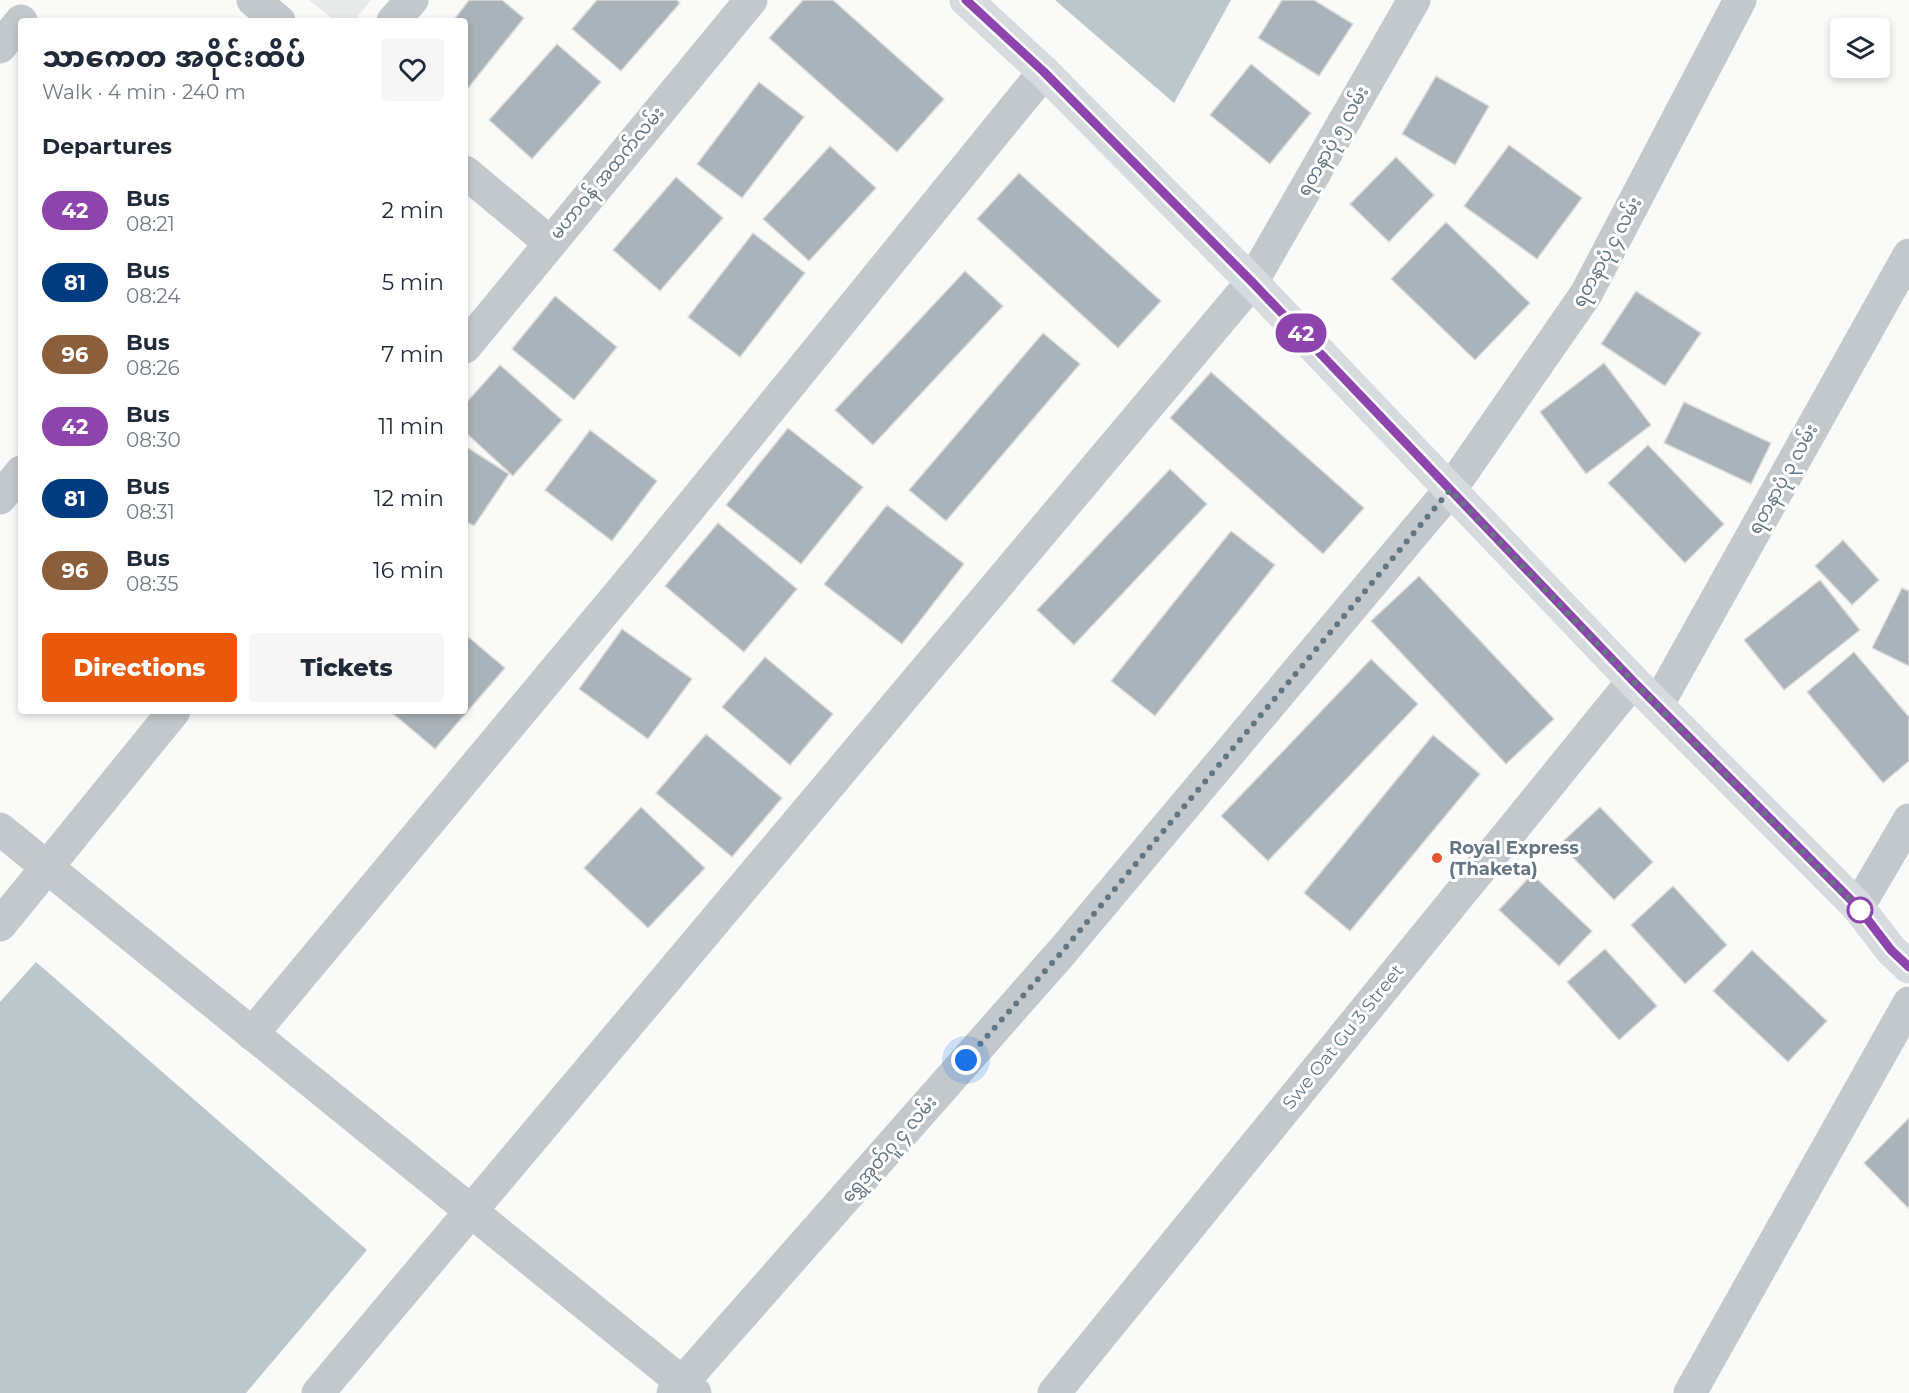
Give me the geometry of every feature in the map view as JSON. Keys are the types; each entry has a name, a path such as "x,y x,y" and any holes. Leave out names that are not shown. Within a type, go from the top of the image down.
{"main road":[{"path":"966,0 1044,72 1252,282 1633,681 1858,907 1891,950 1909,967"}],"street":[{"path":"24,18 39,0"},
{"path":"253,0 275,18"},
{"path":"396,18 412,0"},
{"name":"မဟာဝန် အထက်လမ်း","path":"468,343 549,242 751,0"},
{"name":"ရတနာပုံ ၅ လမ်း","path":"318,1393 1252,282 1414,0"},
{"name":"ရတနာပုံ ၄ လမ်း","path":"1450,490 1586,294 1740,0"},
{"path":"0,47 18,25"},
{"path":"252,1034 636,574 1044,72"},
{"path":"468,174 549,242"},
{"name":"ရတနာပုံ ၃ လမ်း","path":"1658,704 1909,255"},
{"path":"0,498 18,476"},
{"name":"ရွှေအုတ်ဂူ ၄ လမ်း","path":"684,1390 1061,953 1450,490"},
{"name":"Swe Oat Gu 3 Street","path":"1054,1393 1633,681"},
{"path":"0,925 172,714"},
{"path":"1858,907 1909,820"},
{"path":"0,828 473,1211 684,1390"},
{"path":"1690,1393 1909,1003"}],"shaded area":[{"path":"309,0 371,0 356,18 331,18"},
{"path":"1055,0 1231,0 1174,103"},
{"path":"36,962 367,1250 246,1393 0,1393 0,1002"}],"building":[{"path":"469,0 502,0 524,18 468,88 468,18 455,18"},
{"path":"597,0 677,0 680,3 621,71 572,29"},
{"path":"803,0 833,0 944,99 897,152 769,38"},
{"path":"1282,0 1314,0 1353,24 1319,76 1258,38"},
{"path":"557,44 601,82 532,159 489,120"},
{"path":"1251,64 1311,113 1270,164 1210,115"},
{"path":"1436,76 1489,106 1455,165 1402,134"},
{"path":"759,82 804,117 742,198 697,164"},
{"path":"1509,145 1582,198 1537,259 1464,206"},
{"path":"830,146 876,188 809,261 763,219"},
{"path":"1396,157 1434,195 1389,242 1350,204"},
{"path":"1019,173 1161,301 1118,348 977,219"},
{"path":"676,177 723,218 660,291 613,250"},
{"path":"1446,222 1530,303 1475,360 1391,279"},
{"path":"753,233 805,273 740,357 688,317"},
{"path":"965,271 1003,306 873,445 835,410"},
{"path":"1636,291 1701,333 1665,386 1601,344"},
{"path":"555,296 617,347 574,400 512,349"},
{"path":"1043,333 1080,364 946,521 909,490"},
{"path":"1604,363 1651,425 1586,474 1540,412"},
{"path":"500,365 562,420 513,476 468,435 468,401"},
{"path":"1211,372 1364,508 1323,554 1170,418"},
{"path":"1684,402 1771,443 1751,484 1664,443"},
{"path":"788,428 863,487 801,564 726,505"},
{"path":"590,430 657,481 612,541 545,490"},
{"path":"1648,445 1724,524 1685,563 1608,483"},
{"path":"468,448 509,474 474,526 468,523"},
{"path":"1170,469 1207,504 1074,645 1037,610"},
{"path":"887,505 964,564 902,644 824,584"},
{"path":"718,523 797,589 744,652 665,586"},
{"path":"1231,531 1275,565 1155,716 1111,681"},
{"path":"1843,540 1879,580 1852,605 1815,566"},
{"path":"1419,576 1554,719 1506,764 1371,621"},
{"path":"1820,580 1860,630 1784,690 1744,640"},
{"path":"1902,588 1909,591 1909,666 1872,648"},
{"path":"622,629 692,679 648,739 579,689"},
{"path":"468,637 505,668 468,711"},
{"path":"1854,652 1909,717 1909,761 1883,783 1807,692"},
{"path":"765,657 833,714 790,765 722,707"},
{"path":"1371,659 1418,704 1268,861 1221,816"},
{"path":"394,714 465,714 435,749"},
{"path":"706,734 782,798 732,857 656,793"},
{"path":"1433,735 1480,774 1350,931 1304,893"},
{"path":"641,807 705,868 648,928 584,868"},
{"path":"1600,807 1653,862 1614,900 1560,844"},
{"path":"1532,874 1592,931 1559,966 1499,910"},
{"path":"1673,886 1727,945 1685,984 1631,925"},
{"path":"1605,949 1657,1006 1619,1040 1567,982"},
{"path":"1752,950 1827,1021 1788,1062 1713,991"},
{"path":"1909,1118 1909,1209 1864,1163"}],"bus line":[{"name":"42","path":"966,0 1044,72 1252,282 1633,681 1858,907 1891,950 1909,967"}],"place":[{"name":"Royal Express (Thaketa)","path":"1437,858"}],"route":[{"path":"966,1060 1061,953 1450,490 1633,681 1860,910"}]}
